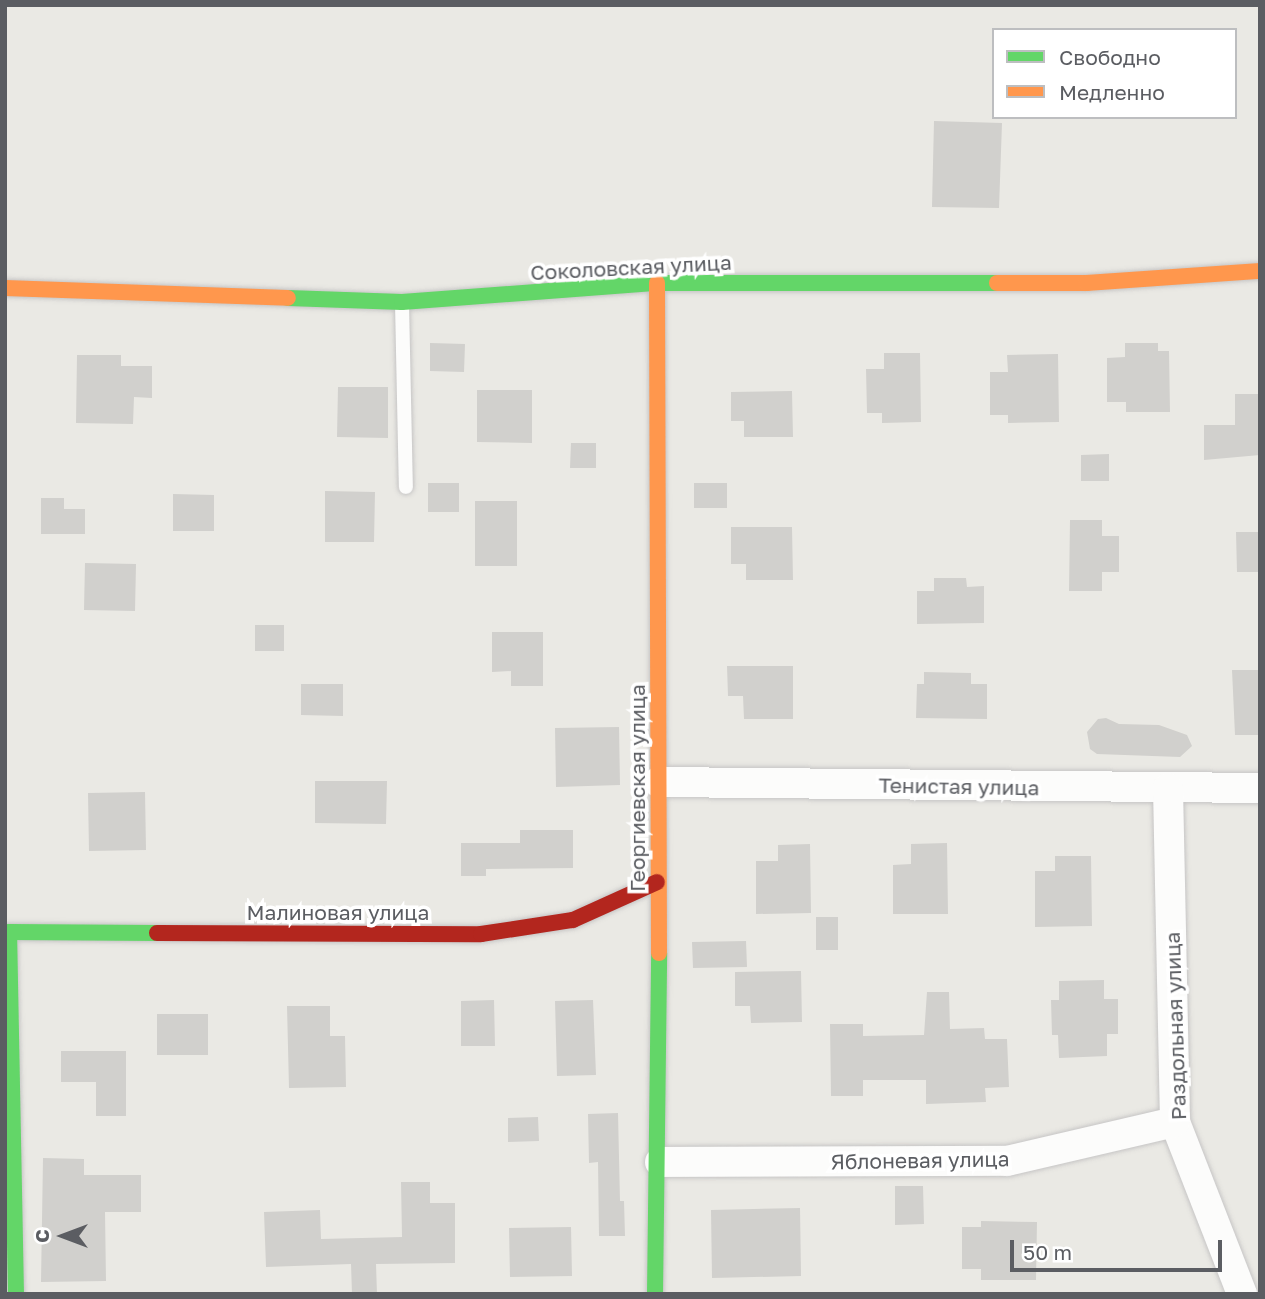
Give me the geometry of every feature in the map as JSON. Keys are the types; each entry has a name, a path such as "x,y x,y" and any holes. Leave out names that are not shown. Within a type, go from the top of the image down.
{"street":[{"name":"Соколовская улица","path":"5,288 402,302 657,283 1087,283 1260,271"},
{"name":"Георгиевская улица","path":"655,1294 660,1162 657,283"},
{"name":"Тенистая улица","path":"658,782 1260,788"},
{"name":"Раздольная улица","path":"1168,788 1175,1122 1242,1294"},
{"name":"Малиновая улица","path":"16,1294 9,932 481,934 573,920 657,882"},
{"name":"Яблоневая улица","path":"660,1162 1007,1161 1175,1122"}],"lane":[{"path":"402,302 406,487"}],"building":[{"path":"934,121 1002,123 999,208 932,207"},
{"path":"430,343 465,344 464,372 430,371"},
{"path":"1125,343 1158,343 1158,351 1169,351 1170,412 1126,412 1126,402 1107,402 1107,358 1125,357"},
{"path":"884,353 920,353 921,422 882,423 882,413 867,413 866,369 884,369"},
{"path":"1058,354 1059,422 1008,423 1008,415 990,415 990,372 1008,372 1007,355"},
{"path":"77,355 121,355 121,366 152,366 152,398 134,397 133,424 76,423"},
{"path":"338,387 388,387 388,438 337,437"},
{"path":"477,390 532,390 532,443 477,442"},
{"path":"792,391 793,437 744,437 744,421 731,421 731,392"},
{"path":"1235,394 1260,394 1260,455 1204,460 1204,425 1235,425"},
{"path":"571,443 596,443 596,468 570,468"},
{"path":"1109,454 1109,481 1081,481 1081,455"},
{"path":"428,483 459,483 459,512 428,512"},
{"path":"694,483 727,483 727,508 694,508"},
{"path":"325,491 375,492 374,542 325,542"},
{"path":"173,494 214,495 214,531 173,531"},
{"path":"41,498 64,498 64,509 85,509 85,534 41,534"},
{"path":"475,501 517,501 517,566 475,566"},
{"path":"1070,520 1102,520 1102,536 1119,536 1119,572 1102,572 1102,591 1069,591"},
{"path":"731,527 792,527 793,580 746,580 746,564 731,564"},
{"path":"1236,532 1260,532 1260,572 1237,572"},
{"path":"85,563 136,564 135,611 84,610"},
{"path":"934,578 966,578 967,587 984,586 984,623 917,624 917,591 934,591"},
{"path":"255,625 284,625 284,651 255,651"},
{"path":"492,632 543,632 543,686 511,686 511,671 492,672"},
{"path":"727,666 793,666 793,719 744,719 743,696 728,696"},
{"path":"1232,670 1260,670 1260,735 1235,735"},
{"path":"924,672 971,673 971,684 987,684 987,719 916,718 917,684 924,684"},
{"path":"301,684 343,684 343,716 301,715"},
{"path":"1106,718 1119,724 1159,725 1187,735 1192,746 1180,757 1097,754 1090,749 1087,732 1098,719"},
{"path":"619,727 620,785 556,787 555,728"},
{"path":"315,781 387,781 386,824 315,823"},
{"path":"145,792 146,850 89,851 88,793"},
{"path":"520,830 573,830 573,868 486,869 486,876 461,876 461,843 520,843"},
{"path":"947,843 948,914 893,914 893,865 911,864 911,844"},
{"path":"810,844 811,913 756,914 756,861 778,861 778,845"},
{"path":"1055,856 1091,856 1092,926 1035,927 1035,871 1055,871"},
{"path":"816,917 838,917 838,950 816,950"},
{"path":"746,941 747,967 693,968 692,942"},
{"path":"801,971 802,1022 751,1023 750,1006 735,1006 735,972"},
{"path":"1104,980 1104,999 1118,999 1118,1034 1107,1034 1107,1056 1059,1058 1058,1035 1052,1035 1051,1000 1059,1000 1059,981"},
{"path":"927,992 949,992 950,1029 984,1028 985,1039 1007,1039 1009,1087 985,1088 986,1102 926,1104 926,1080 863,1080 863,1096 831,1096 830,1024 863,1024 863,1036 924,1035"},
{"path":"494,1000 495,1046 461,1046 461,1001"},
{"path":"593,1000 596,1075 557,1076 555,1001"},
{"path":"287,1006 330,1006 330,1036 345,1036 346,1087 289,1088"},
{"path":"157,1014 208,1014 208,1055 157,1055"},
{"path":"61,1051 126,1051 126,1116 96,1116 96,1082 61,1082"},
{"path":"618,1113 620,1201 624,1201 625,1236 599,1236 598,1162 589,1163 588,1114"},
{"path":"538,1117 539,1141 508,1142 508,1118"},
{"path":"43,1158 84,1159 84,1175 141,1175 141,1212 105,1212 106,1281 41,1282"},
{"path":"401,1182 430,1182 430,1203 455,1203 455,1263 376,1264 377,1294 352,1294 351,1264 266,1267 264,1212 320,1210 321,1239 402,1237"},
{"path":"895,1186 923,1186 924,1224 895,1225"},
{"path":"800,1208 801,1276 712,1278 711,1210"},
{"path":"981,1221 1037,1222 1036,1280 981,1280 981,1269 962,1269 962,1227 981,1227"},
{"path":"571,1227 572,1276 510,1277 509,1228"}],"traffic: fast":[{"path":"288,298 402,302 657,283 997,283"},
{"path":"16,1294 9,932 157,933"},
{"path":"655,1294 659,953"}],"traffic: slow":[{"path":"997,283 1087,283 1260,271"},
{"path":"657,283 659,953"},
{"path":"5,288 288,298"}],"traffic: jam":[{"path":"157,933 481,934 573,920 657,882"}]}
